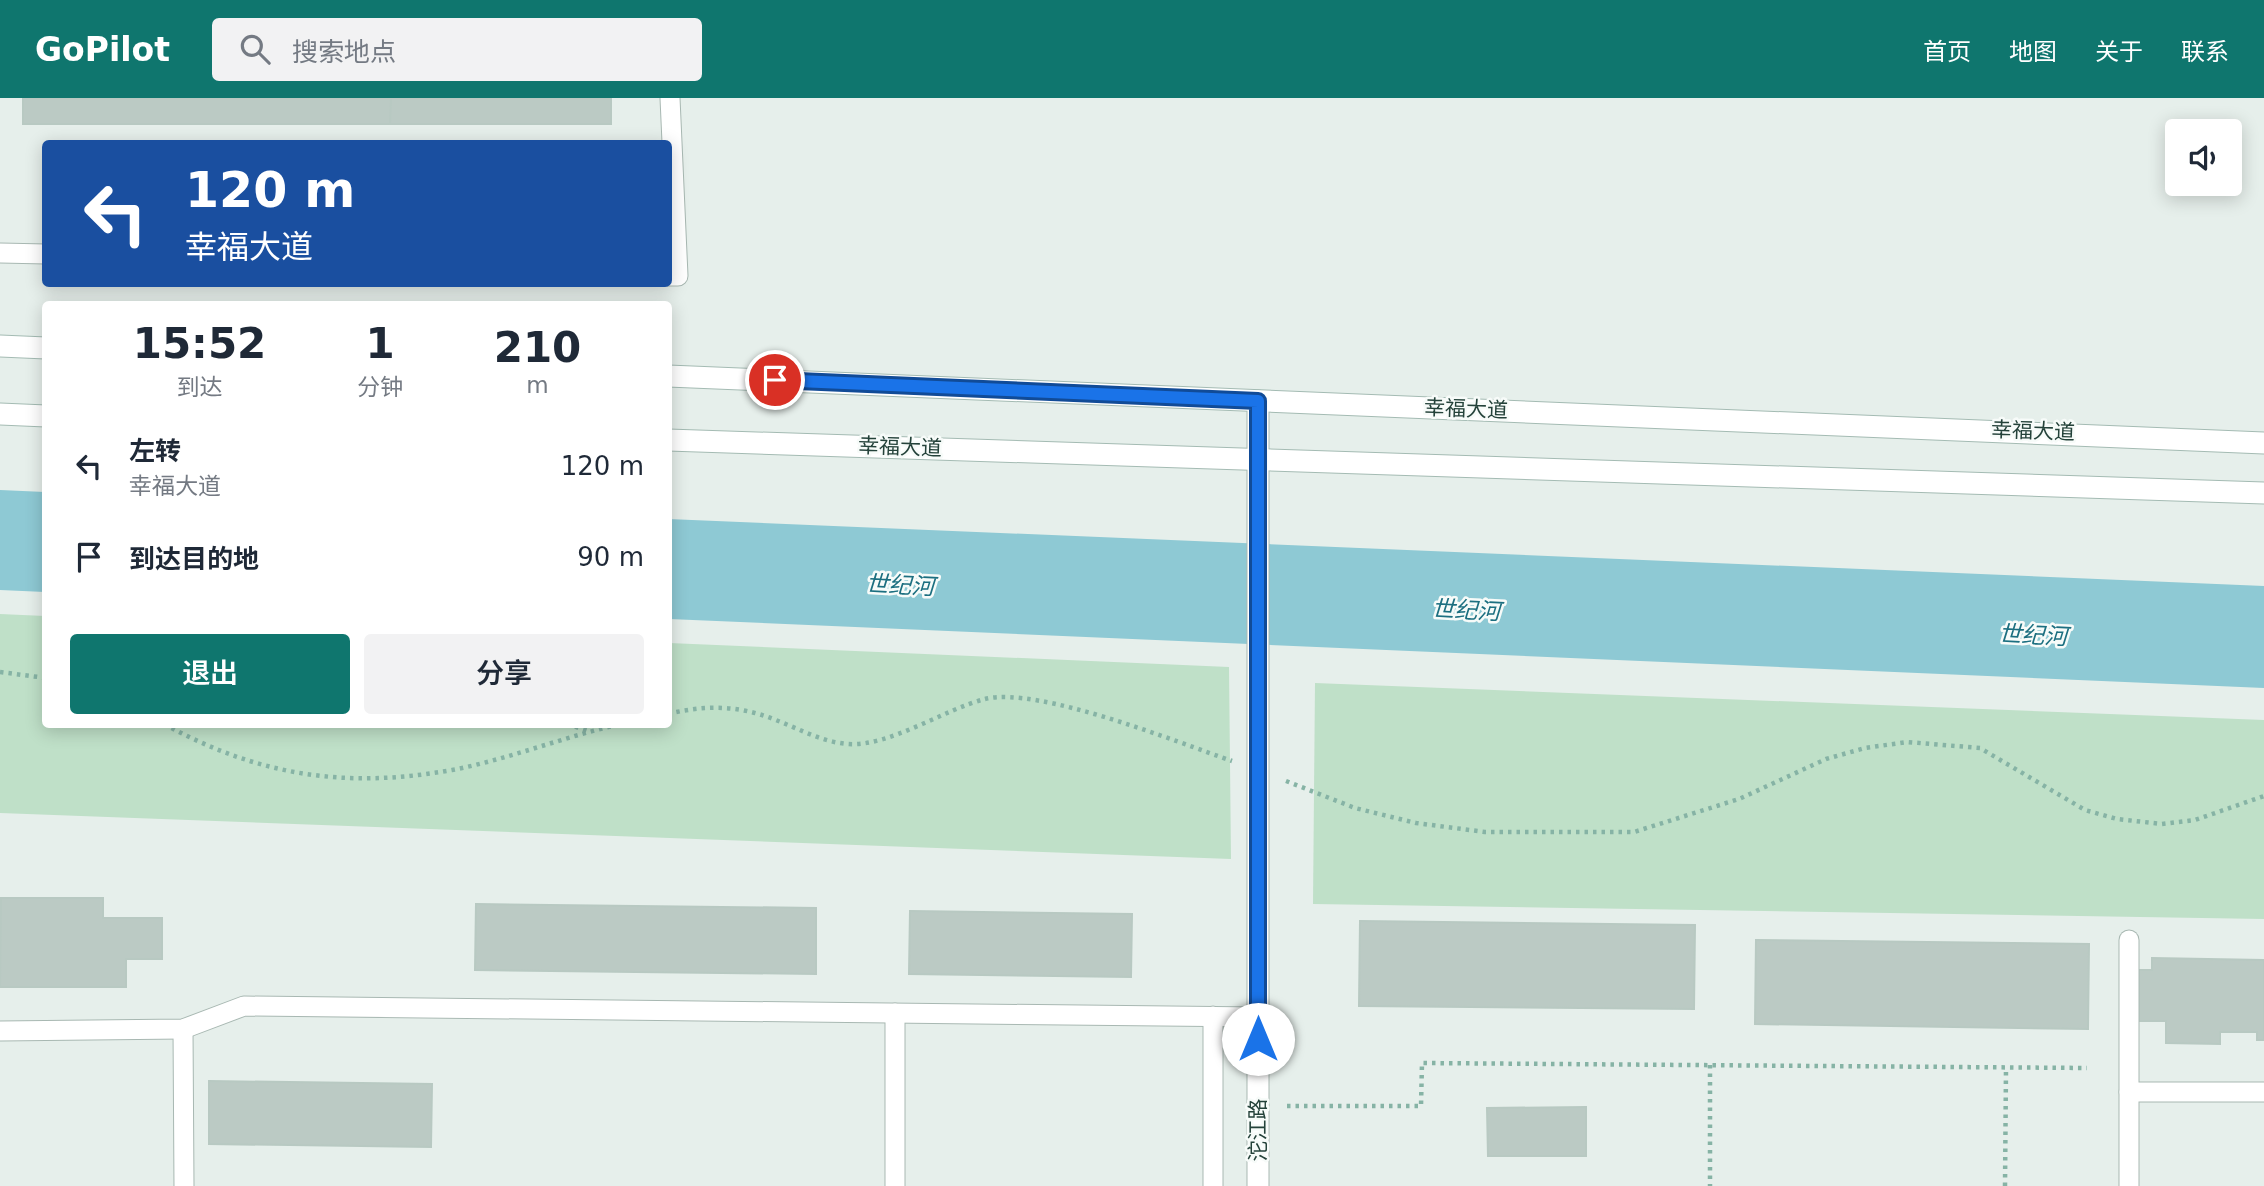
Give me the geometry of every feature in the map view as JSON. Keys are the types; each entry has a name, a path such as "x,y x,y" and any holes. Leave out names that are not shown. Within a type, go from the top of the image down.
{"main road":[{"path":"0,346 42,348"},
{"name":"幸福大道","path":"672,376 2264,443"},
{"name":"沱江路","path":"1258,401 1258,1186"},
{"path":"0,414 42,416"},
{"name":"幸福大道","path":"672,440 1258,462 2264,493"}],"lane":[{"path":"670,98 672,140"},
{"path":"672,142 678,276 672,276"},
{"path":"0,253 42,254"},
{"path":"2129,940 2129,1186"},
{"path":"0,1031 183,1028 244,1006 1258,1017"},
{"path":"895,1013 895,1186"},
{"path":"1213,1016 1213,1186"},
{"path":"183,1028 184,1186"},
{"path":"2129,1092 2264,1092"}],"path":[{"path":"0,672 42,677"},
{"path":"672,713 696,707 734,708 771,718 819,738 851,745 917,728 953,710 988,698 1029,700 1075,709 1258,770 1355,808 1416,823 1485,832 1634,832 1739,799 1826,759 1865,748 1907,742 1980,748 2085,810 2117,819 2162,824 2195,820 2264,796"},
{"path":"173,728 256,764 324,779 387,778 453,770 603,728"},
{"path":"580,728 589,731"},
{"path":"1258,1106 1421,1106 1422,1063 2087,1068"},
{"path":"1710,1065 1710,1186"},
{"path":"2005,1186 2006,1068"}],"green space":[{"path":"0,614 42,616 42,728 672,728 672,643 1229,667 1231,859 0,813"},
{"path":"1315,683 2264,720 2264,919 1313,904"}],"water":[{"path":"0,490 42,492 42,592 0,590"},
{"name":"世纪河","path":"672,519 2264,586 2264,688 672,619"}],"building":[{"path":"23,98 243,98 243,124 23,124"},
{"path":"23,98 611,98 611,124 23,124"},
{"path":"391,98 611,98 611,124 390,124"},
{"path":"1,898 103,898 103,918 162,918 162,959 126,959 126,987 0,987"},
{"path":"476,904 816,908 816,974 475,970"},
{"path":"910,911 1132,914 1131,977 909,974"},
{"path":"1360,921 1695,925 1694,1009 1359,1006"},
{"path":"1756,940 2089,944 2088,1029 1755,1024"},
{"path":"2152,958 2264,960 2264,1040 2257,1040 2257,1032 2220,1032 2220,1044 2166,1043 2166,1021 2133,1021 2134,970 2152,970"},
{"path":"209,1081 432,1084 431,1147 209,1144"},
{"path":"1586,1107 1586,1156 1488,1156 1487,1108"}],"route":[{"path":"775,380 1258,401 1258,1039"}]}
